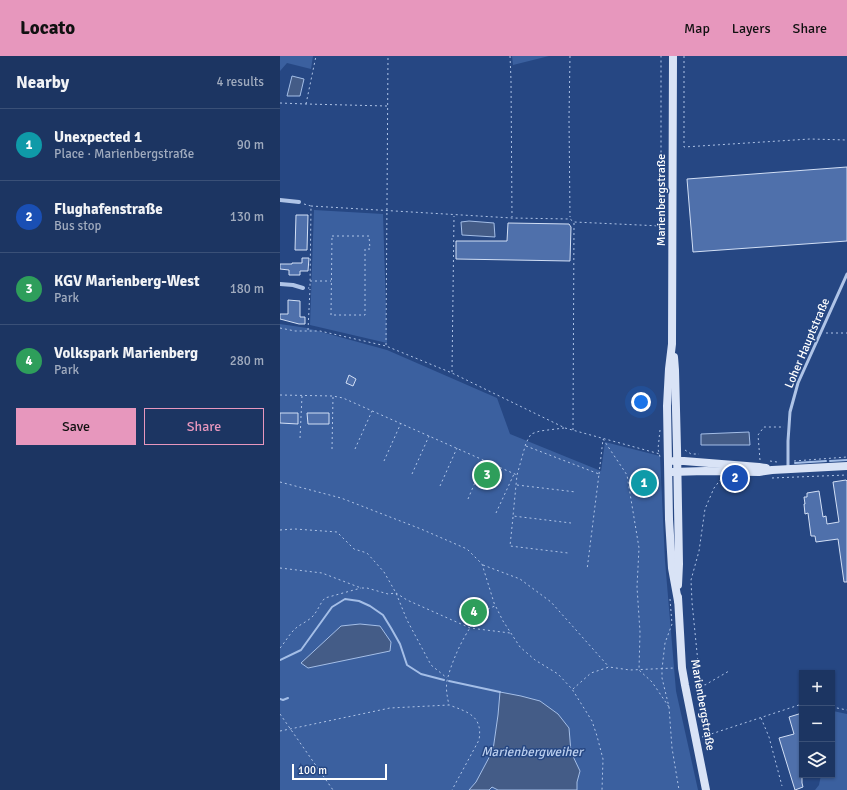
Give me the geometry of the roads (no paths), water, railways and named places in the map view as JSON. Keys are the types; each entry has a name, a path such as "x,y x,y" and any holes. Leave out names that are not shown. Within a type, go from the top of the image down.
{"main road":[{"name":"Marienbergstraße","path":"673,56 672,344 664,458 668,472 670,553 682,668 706,790"},
{"name":"Marienbergstraße","path":"672,344 675,370 678,460 679,564 674,600"},
{"path":"664,458 759,467 772,470"},
{"path":"668,472 759,472 788,465 847,466"}],"street":[{"path":"280,200 299,202"},
{"path":"280,284 303,288"}],"lane":[{"name":"Loher Hauptstraße","path":"788,465 790,412 798,383 847,274"}],"water":[{"path":"292,76 304,79 300,96 287,96"},
{"path":"469,221 494,223 495,237 462,235 461,222"},
{"path":"749,432 750,445 701,445 701,434"},
{"path":"360,624 380,626 391,642 390,651 308,668 301,663 341,626"},
{"name":"Marienbergweiher","path":"500,692 540,701 558,714 569,728 571,752 580,771 577,782 577,790 498,790 492,787 489,790 469,790 476,782 493,750"}],"waterway":[{"path":"830,461 847,460"},
{"path":"795,463 826,461"},
{"path":"280,660 301,650 332,607 345,599 359,601 370,606 383,615 400,644 407,665 421,674 444,680"},
{"path":"449,681 500,692"},
{"path":"280,699 283,700 288,698"}],"place":[{"name":"KGV Marienberg-West","path":"487,475"},
{"name":"Flughafenstraße","path":"735,478"},
{"name":"Unexpected 1","path":"644,483"},
{"name":"Volkspark Marienberg","path":"474,612"}]}
